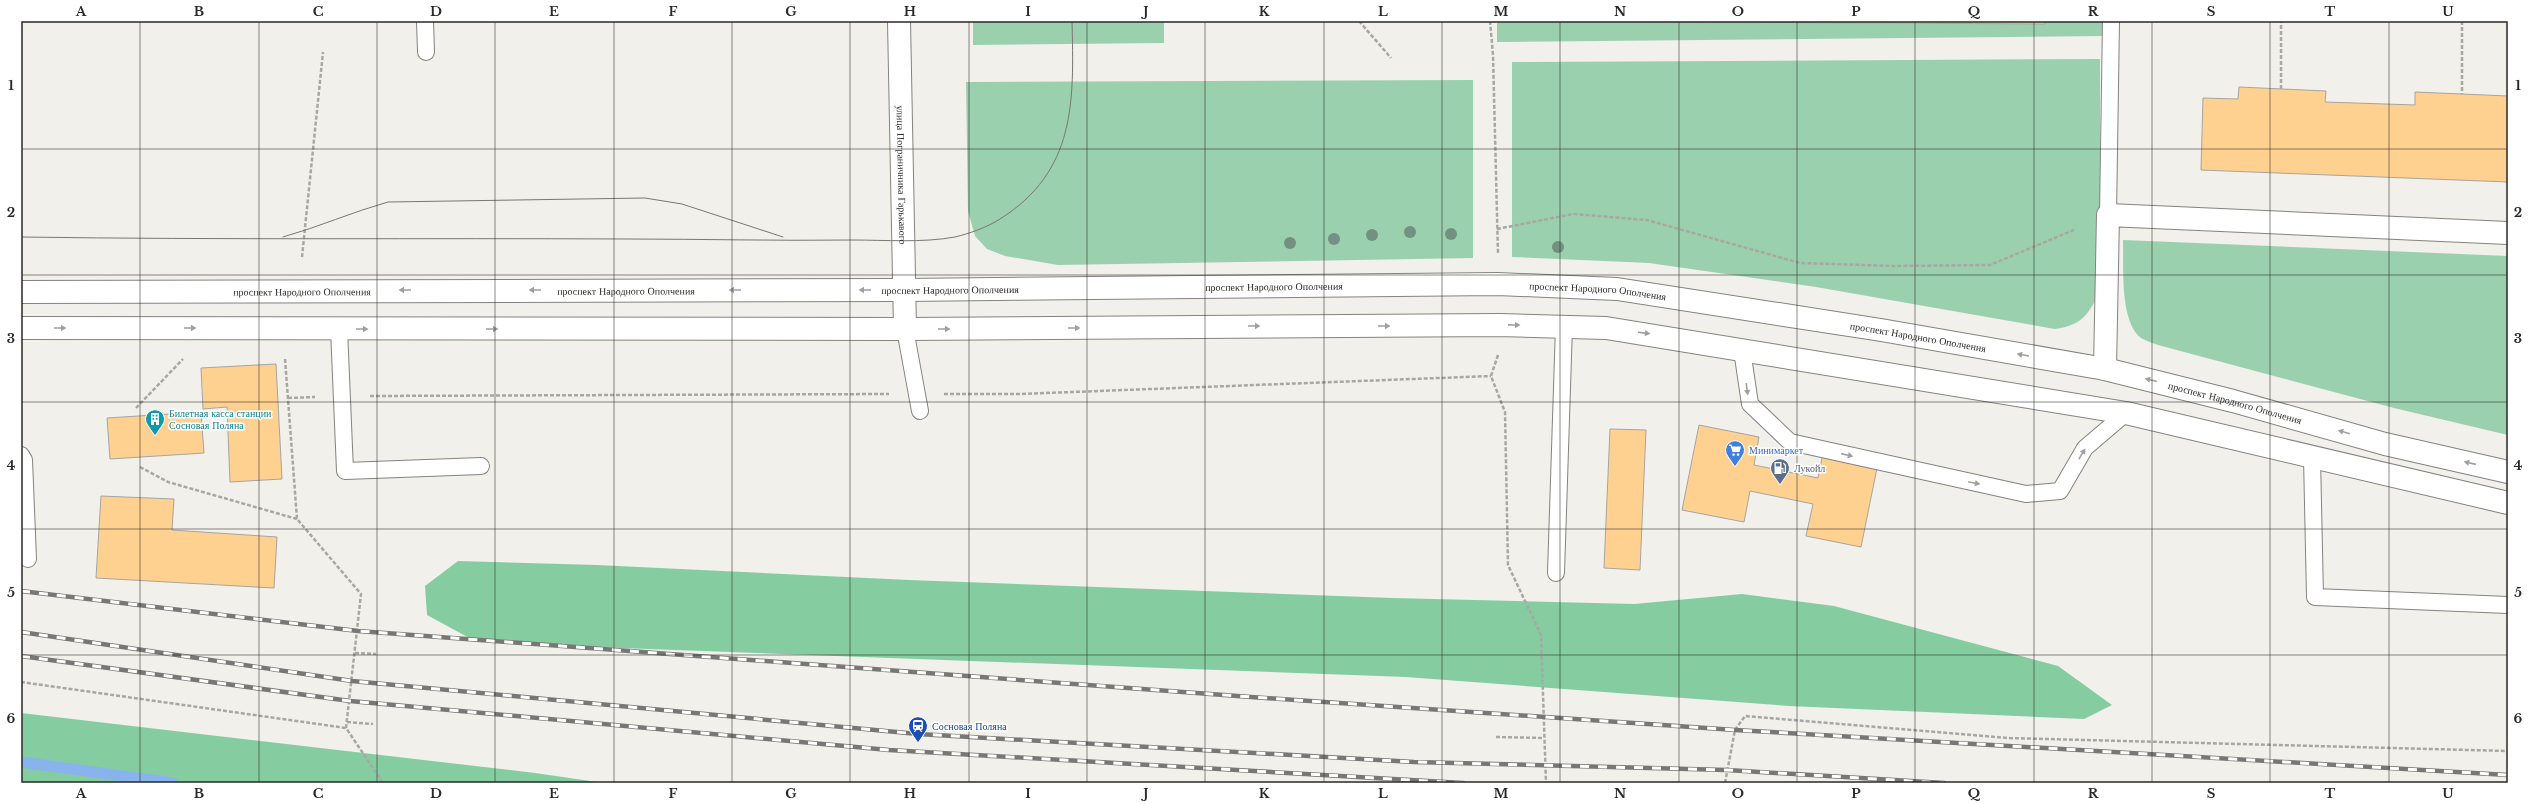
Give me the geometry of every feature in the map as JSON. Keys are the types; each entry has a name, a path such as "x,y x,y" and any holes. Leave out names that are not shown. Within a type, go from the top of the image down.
{"street":[{"name":"улица Пограничника Гарькавого","path":"900,21 905,329"},
{"path":"2105,369 2108,215 2508,233"},
{"name":"проспект Народного Ополчения","path":"21,292 904,290 1552,285 1617,289 1881,330 2105,369 2233,401 2385,444 2508,472"},
{"path":"21,328 905,329 1564,326 1654,335 2126,412 2508,503"}],"lane":[{"path":"425,21 426,52"},
{"path":"2108,215 2111,21"},
{"path":"1556,573 1564,326"},
{"path":"339,329 345,471 481,466"},
{"path":"905,329 920,410"},
{"path":"1742,350 1750,404 1790,442 2026,494 2060,491 2085,448 2126,412"},
{"path":"21,455 24,460 28,559"},
{"path":"2312,457 2315,597 2508,605"}],"path":[{"path":"1359,21 1391,58"},
{"path":"1490,21 1493,55 1498,260"},
{"path":"2281,21 2281,89"},
{"path":"2462,21 2462,94"},
{"path":"302,257 322,52"},
{"path":"1497,229 1573,214 1588,215 1647,220 1800,263 1895,266 1990,265 2108,215"},
{"path":"269,328 269,349 286,360 297,519"},
{"path":"1500,349 1491,376 1505,412 1508,565 1541,635 1546,783"},
{"path":"136,408 186,356"},
{"path":"140,467 168,482 297,519 361,594 346,728 383,783"},
{"path":"355,653 376,654"},
{"path":"21,682 346,728"},
{"path":"1725,783 1734,730 1745,716 2008,738 2508,751"},
{"path":"347,722 373,724"},
{"path":"1496,737 1544,738"}],"green space":[{"path":"973,21 1164,21 1164,43 973,45"},
{"path":"1497,21 2045,24 2045,21 2104,21 2103,36 1497,42"},
{"path":"2100,59 2100,290 2092,306 2084,317 2072,325 2055,329 1816,287 1649,263 1512,257 1512,62"},
{"path":"1473,80 1473,258 1058,265 1005,256 987,249 975,236 968,211 966,82"},
{"path":"2123,240 2508,256 2508,435 2394,408 2158,345 2141,338 2134,330 2129,319 2126,306 2123,278"},
{"path":"458,561 597,565 909,580 1393,598 1634,604 1742,594 1834,606 2058,666 2112,705 2084,719 1789,706 1406,677 511,644 473,640 427,615 425,586"},
{"path":"21,713 535,773 604,783 21,783"}],"building":[{"path":"1521,21 2045,21 2045,24"},
{"path":"2239,87 2326,91 2325,102 2415,105 2415,92 2508,96 2508,182 2201,170 2203,98 2238,99"},
{"path":"276,364 282,479 230,482 227,407 203,409 201,368"},
{"name":"Билетная касса станции Сосновая Поляна","path":"201,412 204,453 110,459 107,418"},
{"name":"Лукойл","path":"1699,425 1759,437 1754,465 1818,478 1823,453 1878,463 1861,547 1806,536 1813,504 1750,491 1744,522 1682,510"},
{"path":"1610,429 1646,430 1640,570 1604,568"},
{"path":"101,496 174,499 172,530 277,537 274,588 96,578"}],"waterway":[{"path":"21,762 173,783"}],"tram line":[{"path":"21,237 904,241 955,237 990,225 1025,200 1044,179 1057,157 1065,132 1070,107 1073,51 1072,21"},
{"path":"283,237 388,202 645,198 682,204 783,237"}],"railway":[{"path":"21,591 358,631 1251,697 1735,730 2508,775"},
{"path":"21,632 352,681 918,734 1414,762 1727,770 1944,783"},
{"path":"21,656 350,701 889,750 1463,783"}],"place":[{"name":"Билетная касса станции Сосновая Поляна","path":"155,436"},
{"name":"Минимаркет","path":"1735,467"},
{"name":"Лукойл","path":"1780,485"},
{"name":"Сосновая Поляна","path":"918,743"}]}
